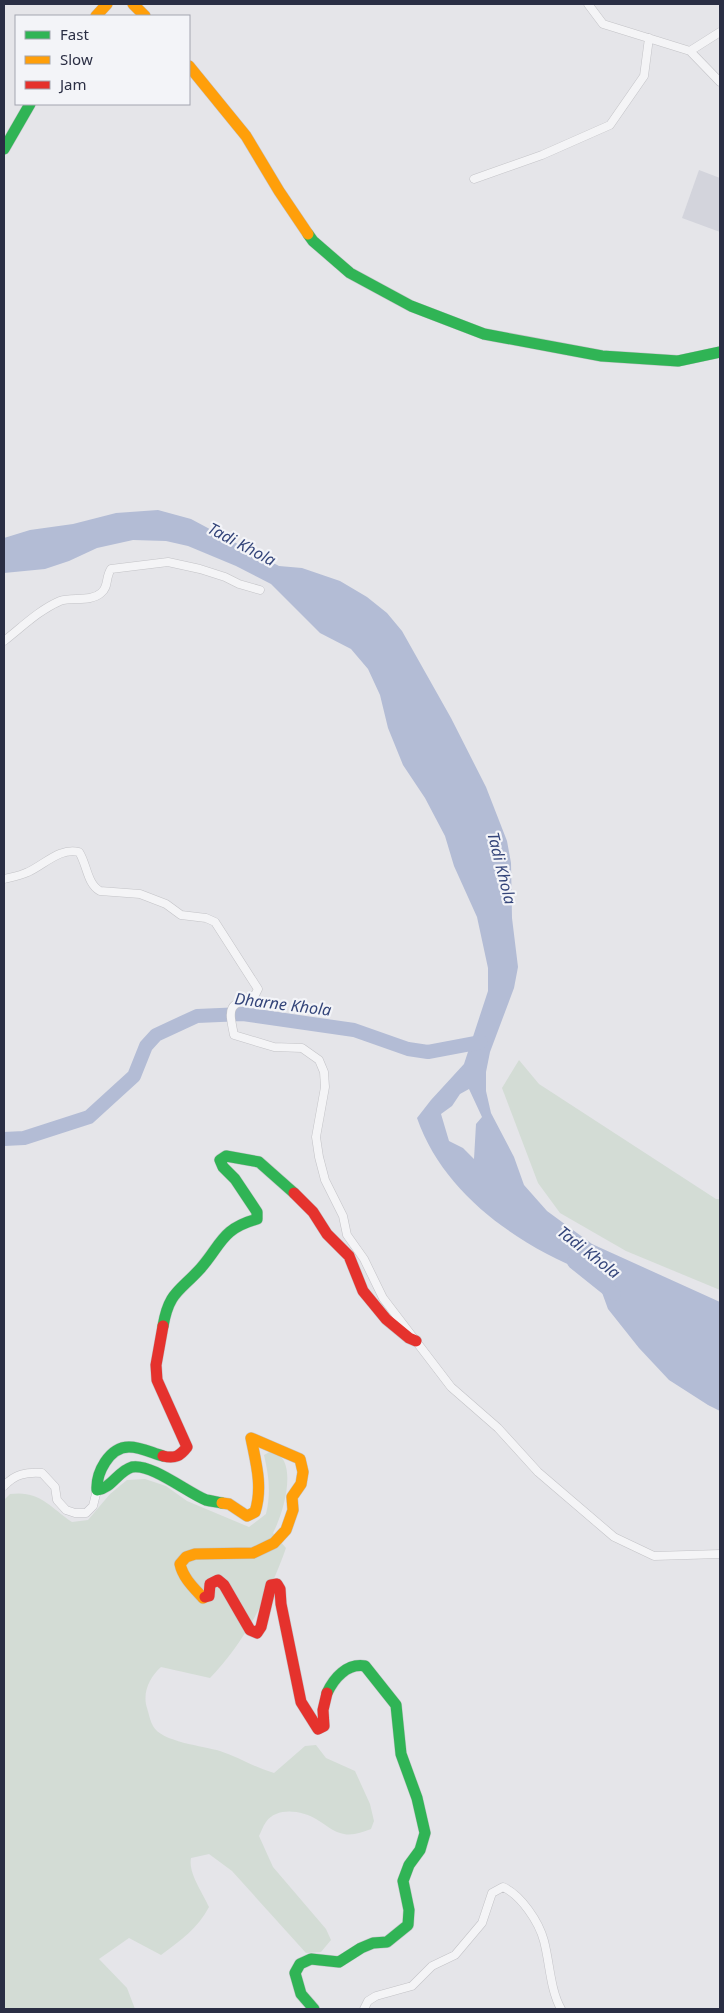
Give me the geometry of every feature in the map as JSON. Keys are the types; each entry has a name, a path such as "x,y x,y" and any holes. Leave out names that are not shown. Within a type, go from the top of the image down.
{"street":[{"path":"97,15 107,4"},
{"path":"133,4 144,15"},
{"path":"588,4 603,24 690,50 720,82"},
{"path":"690,50 720,32"},
{"path":"474,179 542,155 610,125 644,76 649,38"},
{"path":"190,67 246,136 279,192 313,241 350,272 411,306 484,334 602,356 678,361 720,352"},
{"path":"4,149 29,105"},
{"path":"4,641 47,607 63,600 100,595 106,588 107,575 111,569 168,562 200,569 260,590"},
{"path":"4,879 28,872 51,857 73,850 79,852 85,860 92,884 100,891 140,894 166,904 181,914 206,918 216,922 258,989 255,995 236,1003 231,1011 234,1035 274,1047 302,1048 319,1060 324,1072 325,1087 316,1137 319,1158 325,1180 342,1216 347,1235 364,1259 383,1298 451,1387 498,1428 538,1472 614,1537 654,1556 720,1554"},
{"path":"4,1486 16,1476 30,1472 42,1473 55,1487 57,1500 66,1510 75,1513 86,1512 93,1506 99,1472 109,1456 118,1448 127,1446 145,1449 165,1458 174,1459 183,1455 187,1447 157,1380 156,1365 166,1311 174,1294 201,1268 224,1236 240,1224 257,1219 256,1212 250,1206 233,1177 220,1166 220,1160 226,1156 259,1162 279,1178 313,1212 327,1234 349,1256 363,1291 386,1319 409,1338 416,1341"},
{"path":"97,1490 104,1489 133,1467 148,1469 207,1500 229,1504 247,1516 255,1512 261,1499 259,1474 251,1438 300,1459 303,1472 300,1484 292,1497 293,1510 286,1530 274,1543 253,1553 194,1554 186,1557 180,1564 181,1569 195,1590 204,1598 209,1596 210,1584 218,1580 224,1585 250,1630 257,1633 261,1628 271,1585 277,1584 280,1589 281,1604 302,1702 318,1729 324,1726 322,1715 327,1693 344,1670 353,1664 365,1666 396,1705 402,1754 417,1798 425,1833 420,1850 409,1865 404,1880 409,1910 408,1924 387,1942 373,1943 339,1962 311,1959 300,1964 295,1974 301,1994 314,2009"},
{"path":"364,2009 368,2001 376,1996 412,1986 432,1966 455,1955 482,1922 492,1893 503,1887 512,1891 528,1910 544,1939 556,1999 561,2009"}],"shaded area":[{"path":"699,170 720,178 720,232 682,218"},
{"path":"519,1060 539,1084 716,1199 720,1199 720,1290 626,1251 560,1213 538,1183 502,1088"},
{"path":"273,1450 284,1461 287,1488 283,1508 273,1533 286,1548 264,1600 234,1650 210,1678 161,1667 153,1675 148,1685 146,1702 153,1726 173,1740 220,1751 274,1773 305,1746 316,1745 326,1758 355,1771 370,1804 374,1821 371,1829 354,1834 344,1834 333,1830 311,1816 297,1812 283,1812 271,1817 259,1836 273,1867 326,1929 331,1940 321,1952 306,1953 232,1871 209,1854 191,1858 194,1876 209,1907 205,1915 188,1934 161,1955 129,1938 99,1959 127,1988 135,2009 4,2009 4,1500 10,1494 29,1494 43,1500 72,1522 88,1520 110,1494 127,1480 145,1479 166,1486 187,1501 249,1527 266,1514 269,1484 264,1455"}],"water":[{"path":"158,510 191,519 279,566 302,568 340,581 367,597 387,613 402,631 451,718 486,787 507,841 511,863 512,918 518,967 514,988 490,1052 486,1072 486,1091 491,1113 514,1157 524,1185 547,1211 592,1244 720,1302 720,1411 669,1380 639,1348 608,1309 596,1276 541,1250 489,1216 466,1195 446,1172 429,1146 417,1118 464,1064 488,991 488,968 477,917 454,866 445,836 425,798 403,765 388,728 380,695 368,669 351,649 320,633 271,584 236,566 188,546 166,541 133,540 97,548 69,561 45,569 4,573 4,538 30,530 73,524 116,513","holes":["469,1089 482,1117 476,1124 474,1159 463,1148 449,1141 441,1114 452,1106 460,1094"]}],"waterway":[{"name":"Dharne Khola","path":"4,1139 24,1138 89,1117 134,1076 146,1046 156,1035 197,1016 243,1014 354,1030 408,1049 428,1052 481,1042"},
{"name":"Tadi Khola","path":"574,1262 614,1294"}],"traffic: fast":[{"path":"4,149 29,105"},
{"path":"308,234 313,241 350,273 411,306 484,334 602,356 678,361 720,352"},
{"path":"163,1326 168,1306 176,1293 200,1269 223,1238 236,1228 257,1219 257,1212 235,1179 223,1167 220,1160 226,1156 259,1162 294,1193"},
{"path":"163,1456 133,1447 115,1451 101,1469 97,1490 107,1486 127,1469 140,1467 149,1469 206,1500 222,1503"},
{"path":"314,2009 301,1994 295,1973 300,1964 311,1959 339,1962 361,1948 373,1943 387,1942 408,1925 409,1910 403,1881 409,1865 420,1850 425,1833 417,1798 401,1754 396,1705 365,1666 347,1669 337,1677 327,1693"}],"traffic: slow":[{"path":"97,15 107,4"},
{"path":"133,4 144,15"},
{"path":"190,67 246,136 279,191 308,234"},
{"path":"205,1597 203,1598 189,1583 180,1564 186,1557 195,1554 253,1553 274,1543 286,1530 293,1510 292,1497 301,1484 303,1472 300,1459 251,1438 259,1484 255,1512 247,1516 229,1504 222,1503"}],"traffic: jam":[{"path":"294,1193 313,1212 327,1234 349,1256 363,1291 386,1319 409,1338 416,1341"},
{"path":"163,1326 156,1365 157,1380 187,1447 177,1456 163,1456"},
{"path":"205,1597 209,1596 210,1584 218,1580 224,1585 250,1630 257,1633 261,1627 271,1585 277,1584 280,1589 281,1604 301,1702 318,1729 324,1726 323,1710 327,1693"}]}
